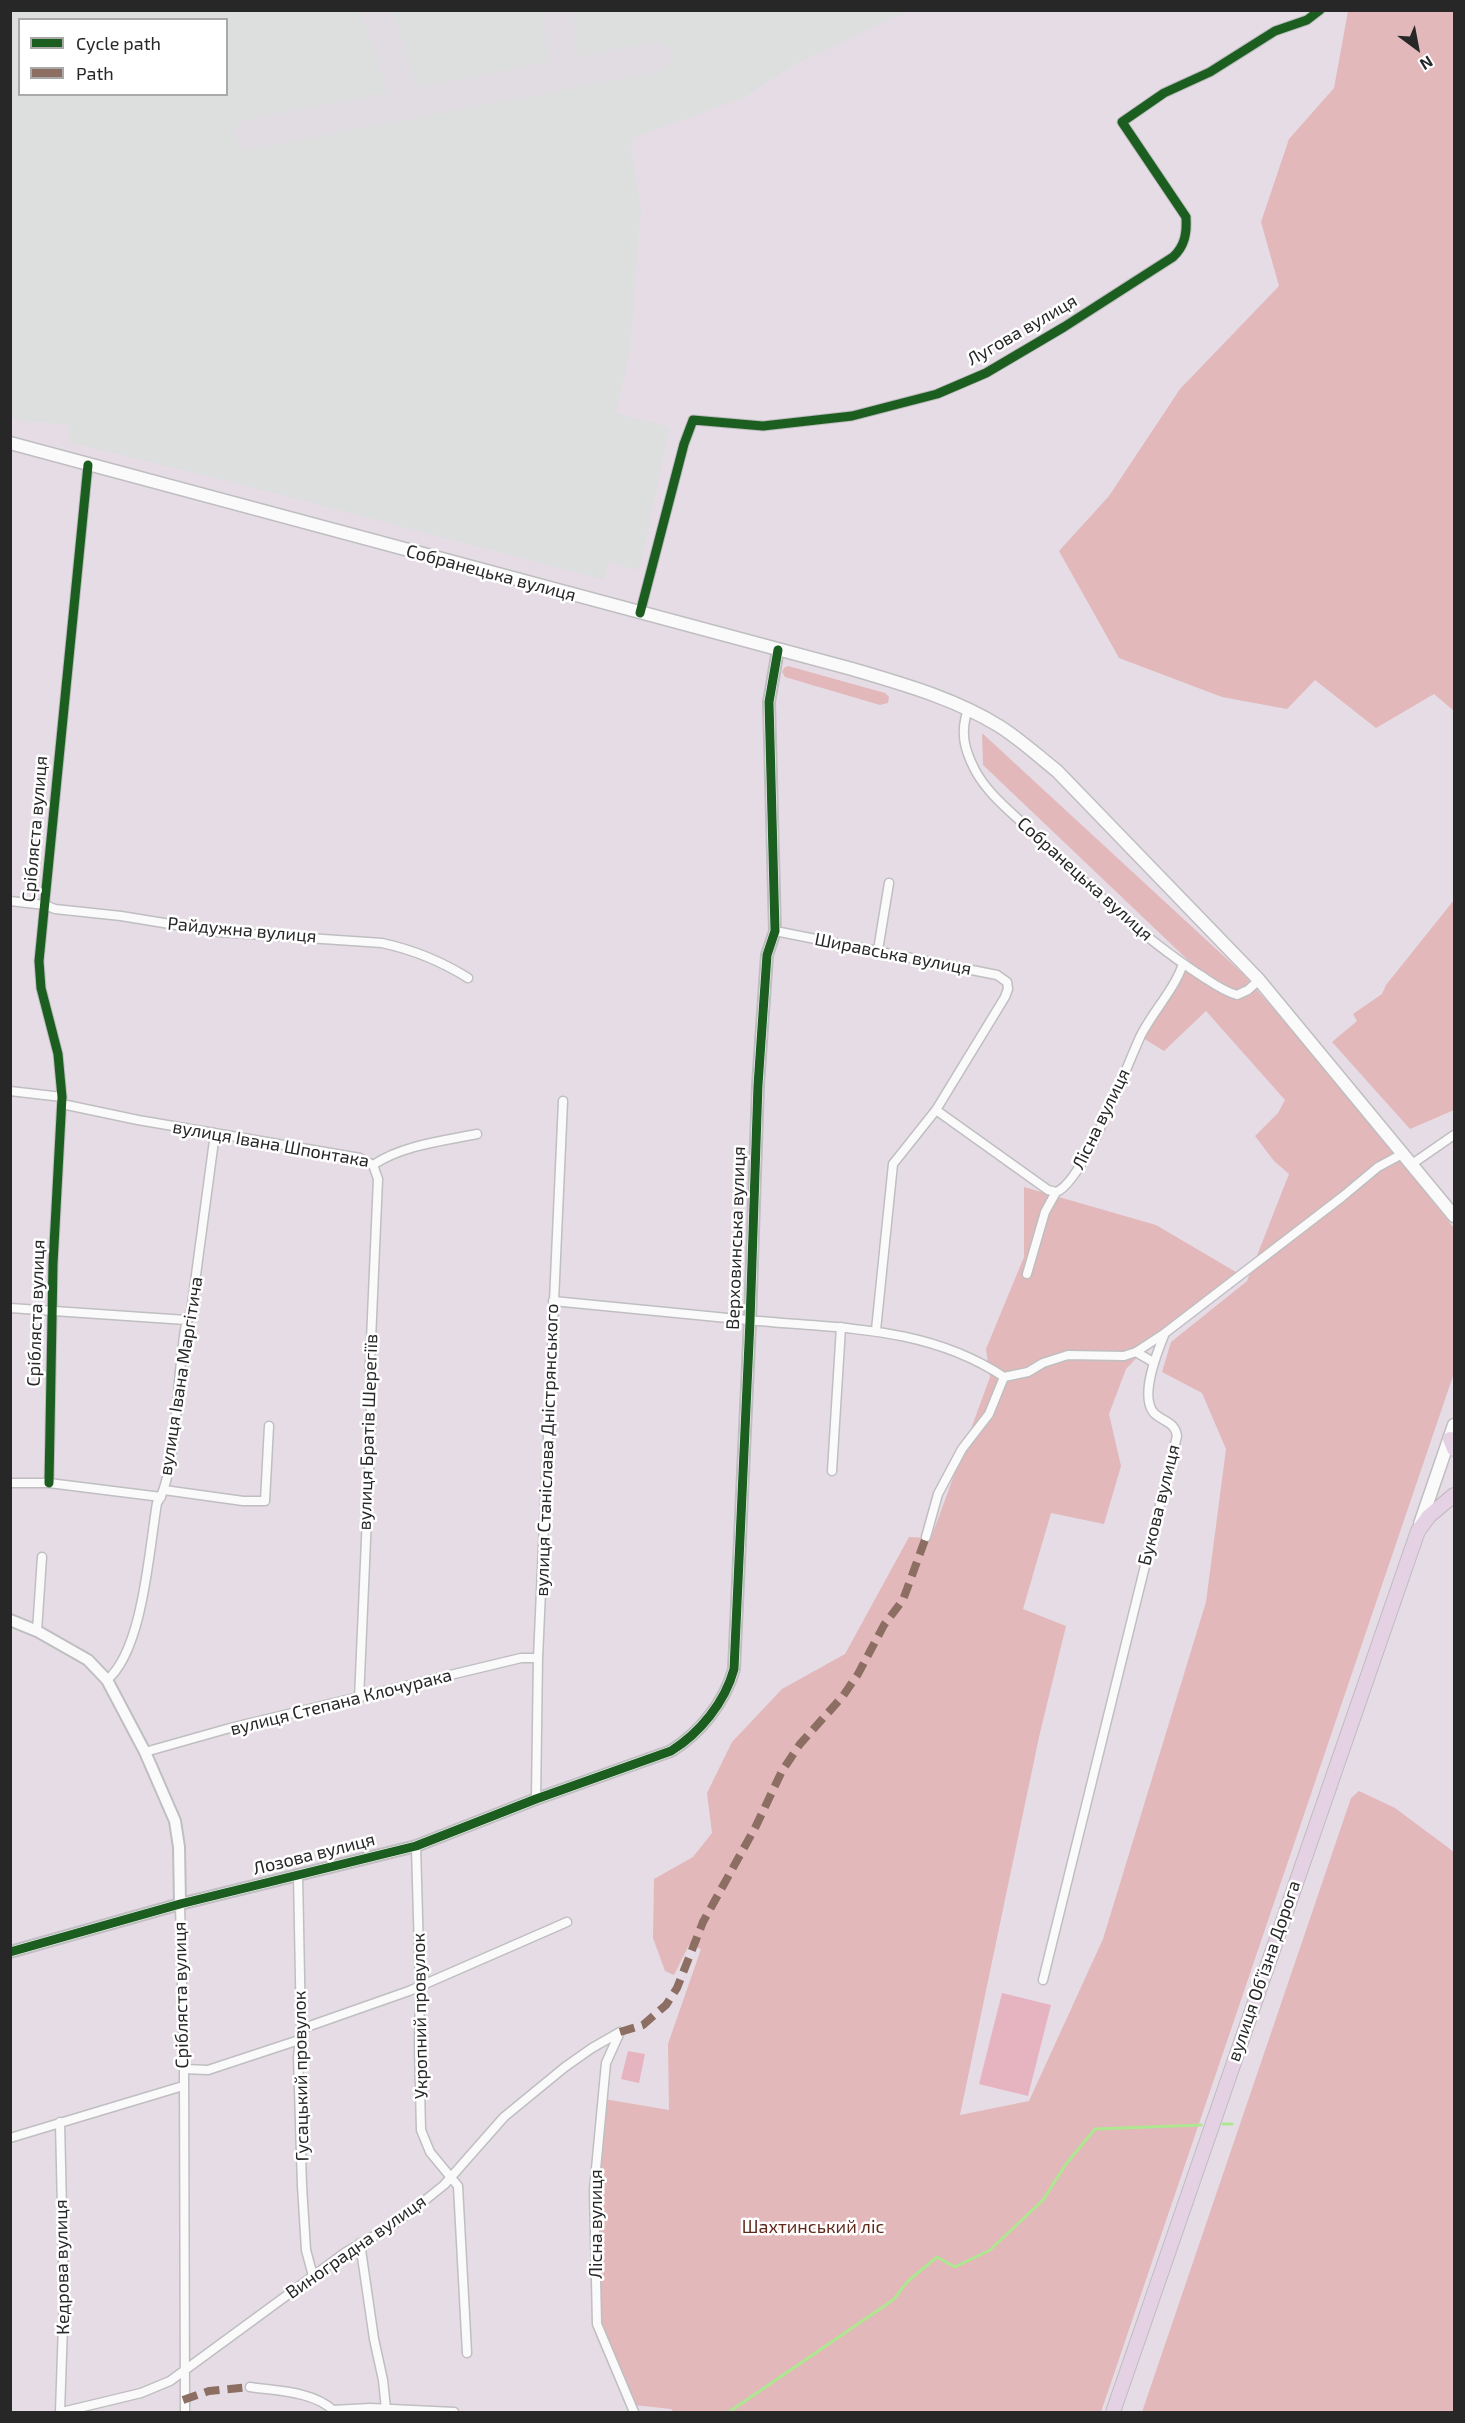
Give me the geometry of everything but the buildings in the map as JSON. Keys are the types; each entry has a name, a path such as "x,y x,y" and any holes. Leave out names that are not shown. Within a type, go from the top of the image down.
{"highway":[{"name":"вулиця Обʼїзна Дорога","path":"1113,2412 1418,1531 1429,1516 1455,1496"}],"main road":[{"name":"Собранецька вулиця","path":"10,443 878,677 968,709 1020,741 1057,771 1259,980 1455,1216"},
{"name":"вулиця Обʼїзна Дорога","path":"1418,1531 1453,1438"}],"street":[{"name":"Лугова вулиця","path":"640,613 684,444 693,420 763,426 852,416 937,394 986,373 1064,327 1173,257 1183,248 1187,226 1186,217 1122,122 1164,93 1210,72 1275,31 1307,20 1320,10"},
{"name":"Срібляста вулиця","path":"49,1483 52,1312 62,1100 58,1054 40,978 39,961 88,465"},
{"name":"Верховинська вулиця","path":"620,1769 671,1751 686,1742 714,1709 732,1676 750,1321 758,1085 767,955 775,931 769,702 778,650"},
{"name":"Собранецька вулиця","path":"968,709 962,732 964,742 984,784 1099,895 1183,964 1227,992 1237,995 1248,990 1259,980"},
{"path":"878,950 889,883"},
{"name":"Райдужна вулиця","path":"10,900 45,905 55,909 121,916 219,932 382,942 408,948 444,963 468,978"},
{"name":"Ширавська вулиця","path":"775,931 997,975 1007,982 1008,989 1005,997 936,1110"},
{"name":"Лісна вулиця","path":"1027,1274 1045,1212 1056,1192 1063,1190 1075,1174 1103,1122 1142,1034 1155,1011 1177,981 1183,964"},
{"name":"вулиця Івана Шпонтака","path":"10,1090 62,1100 126,1118 360,1158 373,1165 405,1150 477,1134"},
{"name":"вулиця Станіслава Дністрянського","path":"536,1799 538,1658 563,1101"},
{"path":"876,1330 893,1164 936,1110 1048,1190 1056,1192"},
{"name":"вулиця Івана Маргітича","path":"106,1680 115,1673 132,1635 140,1605 157,1503 163,1493 169,1468 186,1320 191,1312 199,1262 215,1133"},
{"path":"1412,1164 1455,1136"},
{"name":"Букова вулиця","path":"1043,1980 1177,1436 1172,1424 1152,1411 1149,1402 1153,1362 1166,1333 1378,1167 1404,1153"},
{"name":"вулиця Братів Шерегіїв","path":"359,1699 371,1426 370,1363 378,1179 373,1165"},
{"path":"553,1300 750,1321 876,1330 976,1359 1004,1377 1028,1372 1043,1363 1068,1355 1124,1356 1136,1352 1166,1333"},
{"path":"10,1308 186,1320"},
{"path":"832,1471 841,1327"},
{"path":"1136,1352 1153,1362"},
{"path":"926,1537 939,1494 962,1449 989,1414 1004,1377"},
{"path":"10,1483 49,1483 243,1501 265,1501 269,1426"},
{"path":"37,1631 42,1557"},
{"name":"Срібляста вулиця","path":"10,1620 37,1631 88,1660 106,1680 145,1752 175,1821 179,1846 183,2069 185,2412"},
{"name":"вулиця Степана Клочурака","path":"145,1752 230,1728 359,1699 521,1658 538,1658"},
{"name":"Лозова вулиця","path":"10,1952 180,1904 416,1846 620,1769"},
{"name":"Укропний провулок","path":"416,1846 421,2130 430,2152 452,2176"},
{"name":"Гусацький провулок","path":"298,1875 302,2186 306,2250 313,2276"},
{"path":"301,2029 420,1987 567,1922"},
{"name":"Лісна вулиця","path":"620,2032 606,2063 594,2190 597,2324 634,2412"},
{"name":"Виноградна вулиця","path":"61,2412 141,2393 170,2381 313,2276 360,2243 399,2220 444,2185 504,2117 565,2067 620,2032"},
{"path":"183,2069 208,2070 299,2040"},
{"path":"10,2138 183,2086"},
{"name":"Кедрова вулиця","path":"60,2122 64,2296 61,2412"},
{"path":"452,2176 458,2186 467,2353"},
{"path":"360,2243 386,2409"},
{"path":"250,2387 302,2395 325,2403 333,2411 386,2409 454,2412"}],"shaded area":[{"path":"11,10 907,11 796,64 743,98 633,138 631,148 641,208 630,351 616,413 670,427 639,570 609,562 604,578 601,579 224,480 75,444 68,441 69,426 46,422 29,423 11,418"},
{"path":"1002,1993 1051,2005 1028,2096 979,2084"},
{"path":"628,2051 645,2054 639,2083 621,2079"}],"green space":[{"path":"1348,11 1454,11 1454,711 1434,694 1376,728 1315,680 1287,709 1222,697 1119,658 1059,551 1109,496 1180,389 1279,286 1261,222 1289,139 1334,88"},
{"path":"788,666 885,693 889,697 888,703 880,705 785,677 782,672"},
{"name":"Шахтинський ліс","path":"982,733 1241,972 1329,1072 1454,1228 1454,1373 1101,2412 674,2412 671,2409 634,2405 604,2345 594,2287 594,2177 604,2099 669,2110 668,2044 701,1949 689,1945 674,1975 665,1971 653,1938 654,1879 693,1857 712,1833 707,1793 732,1742 782,1689 845,1654 909,1537 931,1538 990,1377 986,1349 1024,1257 1024,1187 1156,1225 1241,1275 1165,1328 1126,1369 1109,1414 1121,1466 1104,1524 1051,1513 1023,1609 1066,1626 1039,1737 960,2115 1029,2101 1103,1939 1206,1602 1226,1449 1202,1393 1162,1372 1171,1342 1247,1281 1289,1174 1274,1161 1255,1136 1278,1113 1285,1100 1206,1011 1164,1051 1143,1038 1190,962 983,765"},
{"path":"1454,900 1454,1110 1410,1129 1332,1042 1357,1021 1353,1014 1382,994 1386,985"},
{"path":"1359,1791 1395,1808 1454,1852 1454,2412 1142,2412 1351,1798"}],"waterway":[{"path":"1223,2124 1232,2124"},
{"path":"729,2412 893,2300 908,2281 937,2257 955,2267 990,2250 1043,2200 1066,2164 1095,2129 1201,2125"}],"taxiway":[{"path":"376,10 407,104"},
{"path":"558,10 564,74"},
{"path":"250,134 656,57"}],"marked path":[{"path":"620,2032 643,2025 666,2005 677,1988 703,1922 756,1826 782,1771 800,1744 843,1696 858,1674 884,1625 903,1600 926,1537"},
{"path":"183,2400 209,2391 250,2387"}],"cycle path":[{"path":"640,613 684,444 693,420 763,426 852,416 937,394 986,373 1064,327 1173,257 1184,239 1186,217 1122,122 1164,93 1210,72 1275,31 1307,20 1320,10"},
{"path":"49,1483 53,1264 62,1097 58,1054 41,988 39,961 88,465"},
{"path":"10,1952 180,1904 416,1846 536,1799 671,1751 692,1735 718,1705 734,1669 758,1085 767,955 775,931 769,702 778,650"}]}
